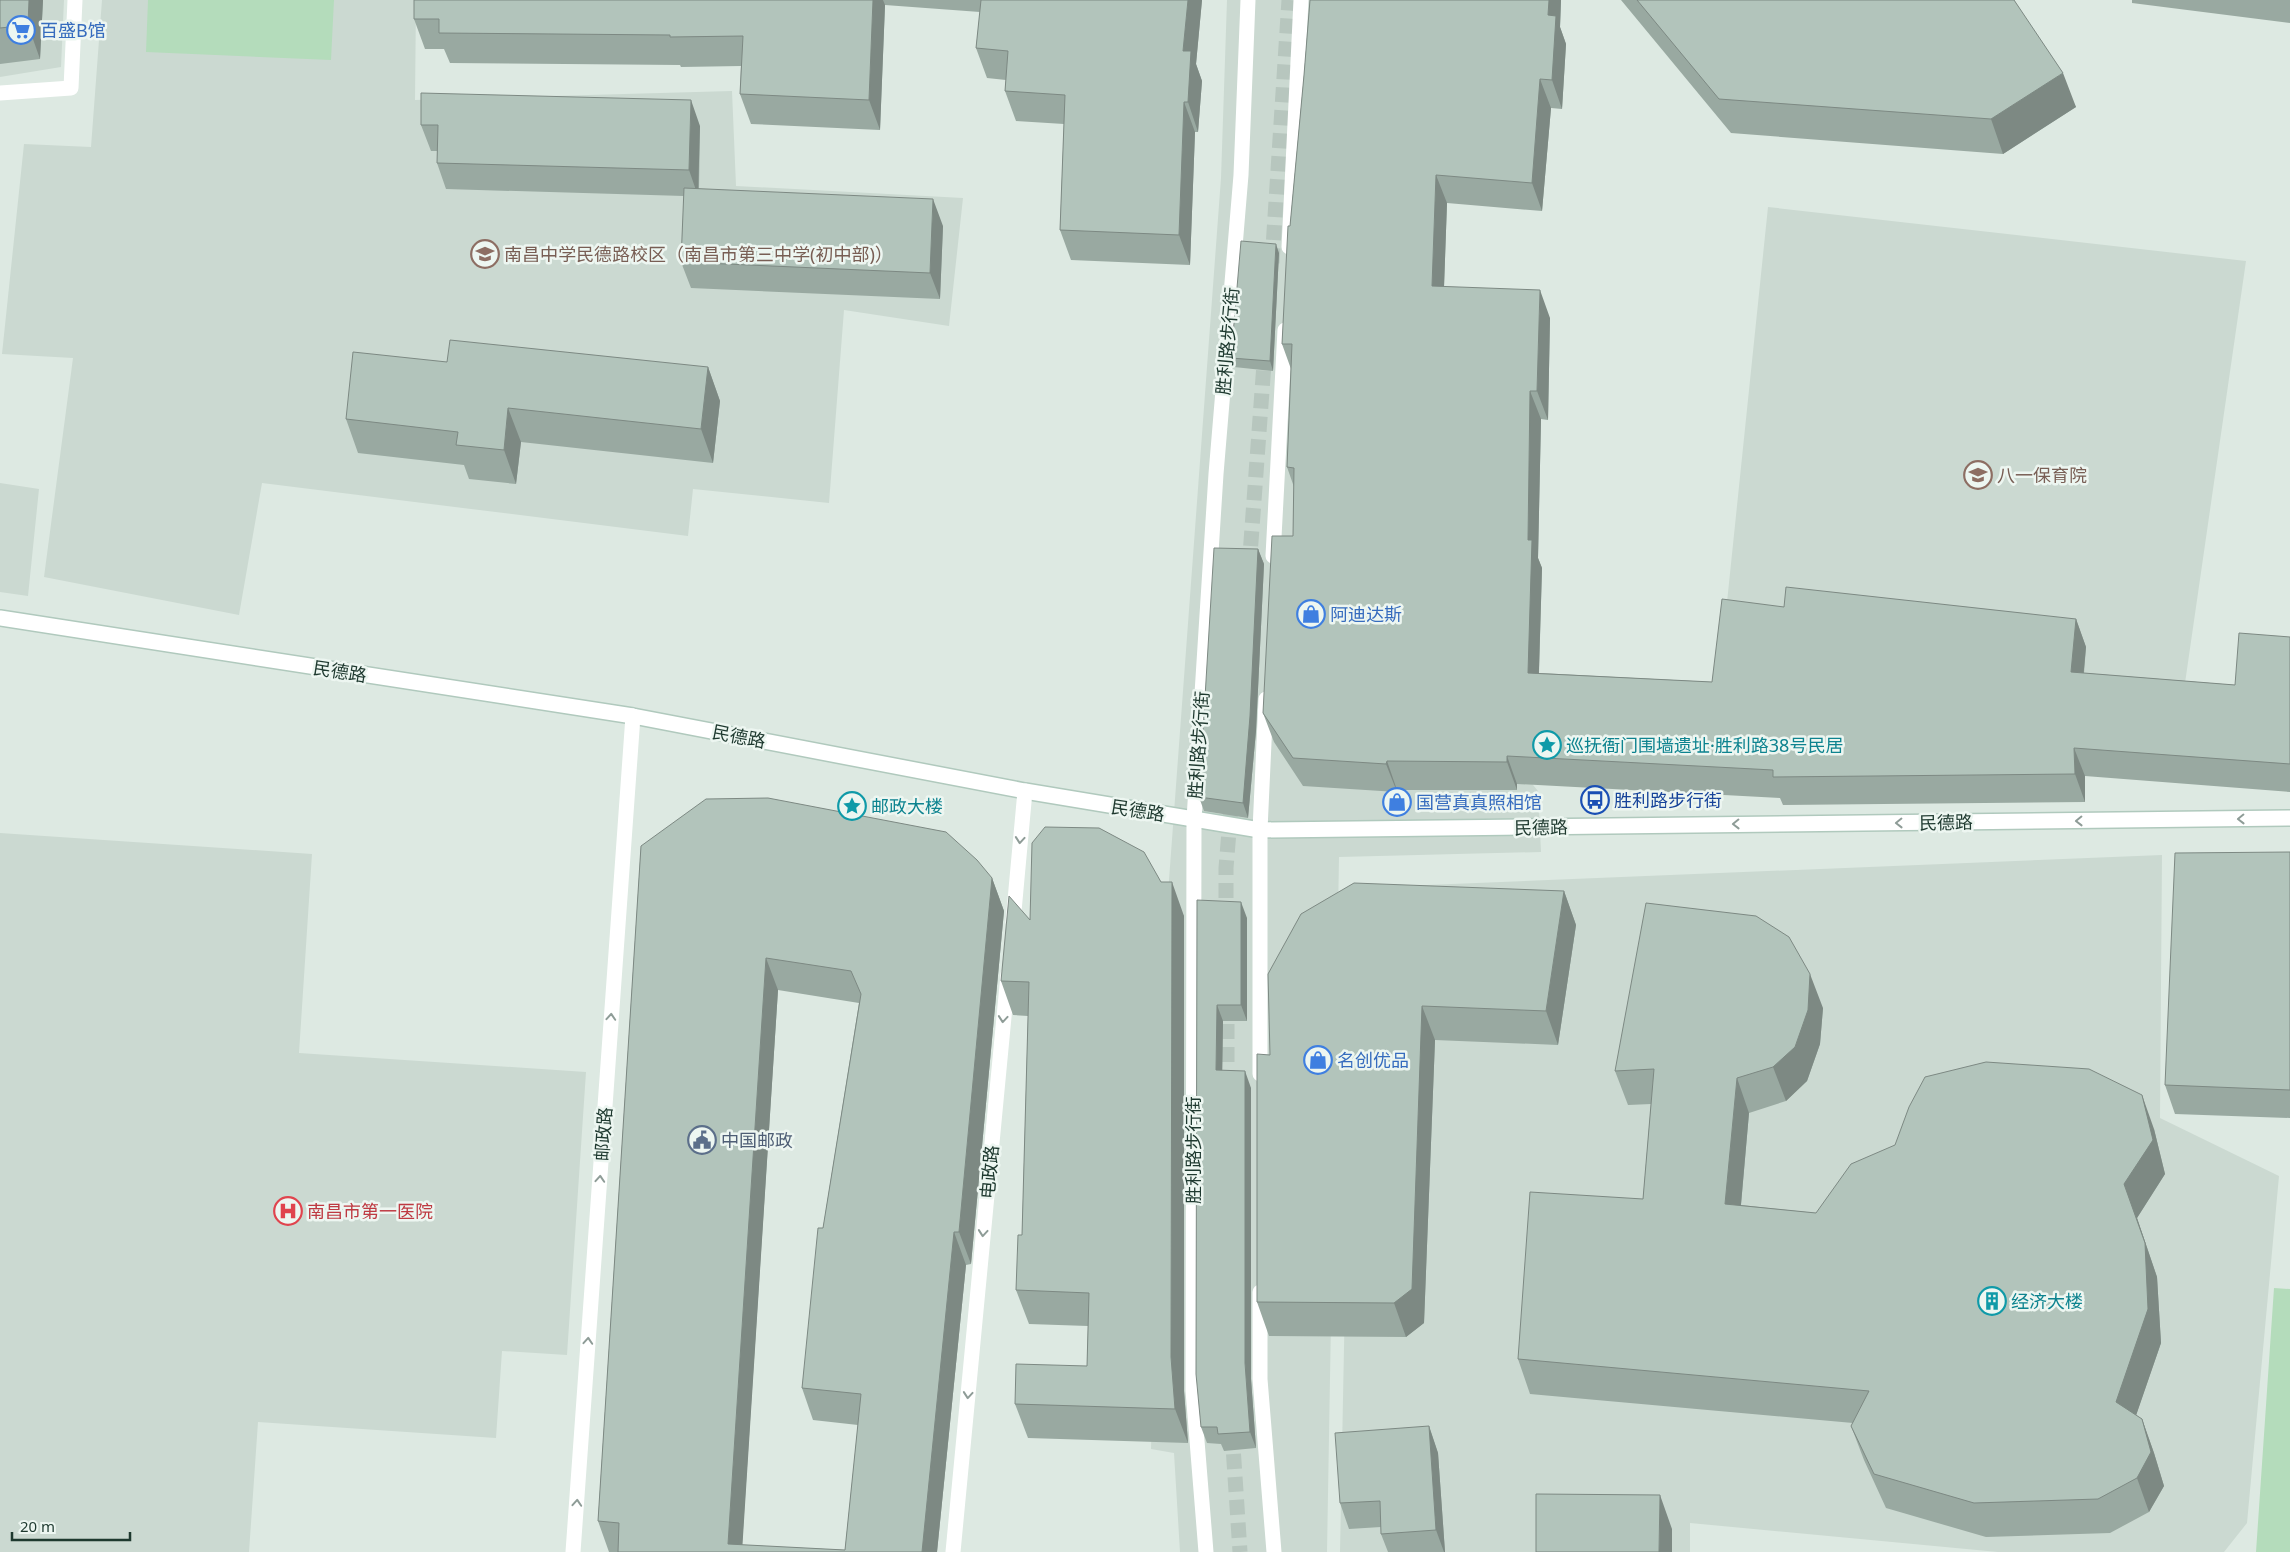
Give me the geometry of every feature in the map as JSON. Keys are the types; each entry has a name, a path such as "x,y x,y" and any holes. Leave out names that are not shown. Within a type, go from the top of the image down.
{"street":[{"path":"0,93 72,88 75,0"},
{"name":"胜利路步行街","path":"1206,1552 1193,1391 1194,819 1216,474 1241,175 1248,0"},
{"path":"1288,267 1301,0"},
{"path":"1272,573 1285,316"},
{"name":"民德路","path":"0,618 633,716 1025,791 1260,830 2290,818"},
{"path":"1260,1089 1260,830 1267,682"},
{"name":"邮政路","path":"573,1552 633,716"},
{"path":"1011,940 1025,791"},
{"name":"电政路","path":"953,1552 1009,959"},
{"path":"1260,1279 1260,1379 1274,1552"}],"shaded area":[{"path":"0,0 64,0 61,67 0,77"},
{"name":"南昌中学民德路校区（南昌市第三中学(初中部)）","path":"102,0 416,0 415,100 732,91 736,186 963,198 949,326 844,310 829,503 693,489 688,536 262,483 239,615 44,577 73,358 2,354 24,144 91,147"},
{"path":"1227,0 1348,0 1529,780 1538,791 1541,852 1339,857 1327,1552 1180,1552 1174,1453 1151,1449 1165,934 1221,178"},
{"name":"八一保育院","path":"1768,207 2246,261 2184,690 1718,689"},
{"path":"0,483 39,489 28,596 0,592"},
{"name":"南昌市第一医院","path":"0,833 312,854 299,1053 586,1072 567,1355 502,1351 496,1438 258,1422 249,1552 0,1552"},
{"path":"2162,855 2160,1118 2279,1176 2247,1523 2224,1552 1998,1552 1690,1523 1690,1552 1340,1552 1353,888"}],"green space":[{"path":"148,0 334,0 331,60 146,52"},
{"path":"2274,1288 2290,1289 2290,1552 2256,1552"}],"building":[{"path":"0,0 29,0 28,25 0,28"},
{"path":"414,0 873,0 869,100 740,94 743,36 670,37 670,35 439,33 439,19 414,19"},
{"path":"981,0 1188,0 1183,51 1191,51 1188,102 1184,102 1179,235 1060,230 1065,95 1005,91 1008,51 976,48"},
{"path":"1310,0 1549,0 1548,15 1556,16 1552,80 1540,79 1532,183 1436,175 1432,286 1540,290 1537,391 1530,391 1528,540 1532,540 1528,673 1712,682 1722,599 1784,607 1786,587 2076,619 2071,672 2235,685 2239,633 2290,637 2290,764 2074,748 2075,774 1773,777 1773,770 1507,756 1507,762 1387,761 1386,764 1293,758 1263,713 1272,536 1293,536 1294,468 1287,467 1292,344 1282,344 1288,226 1290,226"},
{"path":"1637,0 2014,0 2063,73 1991,119 1719,99"},
{"path":"421,93 691,100 689,170 437,163 438,125 421,125"},
{"path":"684,188 933,199 930,273 681,262"},
{"path":"1241,241 1276,244 1270,361 1231,358"},
{"path":"450,340 708,367 701,429 508,408 504,450 456,445 458,432 346,419 353,352 447,362"},
{"path":"1214,548 1258,549 1250,716 1243,803 1199,797"},
{"name":"中国邮政","path":"768,798 946,832 977,860 992,878 959,1232 954,1232 922,1552 618,1552 619,1523 598,1521 641,846 706,799","holes":["766,958 851,971 861,994 823,1228 818,1228 802,1388 861,1394 845,1550 728,1544"]},
{"path":"1045,827 1099,828 1144,852 1161,882 1172,882 1171,1357 1175,1409 1015,1404 1016,1364 1087,1366 1089,1293 1016,1290 1018,1235 1022,1235 1029,982 1001,981 1009,896 1030,920 1032,843"},
{"path":"2290,852 2290,1090 2165,1085 2175,853"},
{"path":"1354,883 1564,891 1546,1011 1422,1006 1412,1289 1394,1303 1257,1302 1257,1054 1270,1055 1268,974 1301,914"},
{"path":"1197,900 1241,902 1241,1005 1217,1005 1216,1070 1245,1071 1245,1363 1250,1432 1218,1434 1217,1427 1201,1427 1196,1374"},
{"path":"1646,903 1756,916 1789,937 1810,974 1808,1010 1795,1047 1773,1067 1737,1078 1725,1204 1816,1213 1851,1164 1895,1145 1909,1107 1925,1077 1986,1062 2089,1069 2142,1095 2153,1140 2124,1184 2145,1243 2148,1309 2116,1402 2142,1419 2151,1452 2137,1478 2098,1499 1974,1503 1874,1474 1851,1426 1869,1391 1518,1359 1530,1192 1643,1199 1654,1069 1615,1071"},
{"path":"1429,1426 1436,1530 1381,1534 1380,1501 1340,1503 1335,1433"},
{"path":"1536,1494 1660,1495 1659,1552 1536,1552"}],"tunnel":[{"path":"1272,263 1289,0"},
{"path":"1249,569 1265,350"},
{"path":"1226,921 1226,868 1232,794"},
{"path":"1227,1001 1227,1091"},
{"path":"1232,1431 1240,1552"}],"place":[{"name":"百盛B馆","path":"21,30"},
{"name":"南昌中学民德路校区（南昌市第三中学(初中部)）","path":"485,254"},
{"name":"八一保育院","path":"1978,475"},
{"name":"阿迪达斯","path":"1311,614"},
{"name":"巡抚衙门围墙遗址·胜利路38号民居","path":"1547,745"},
{"name":"胜利路步行街","path":"1595,800"},
{"name":"国营真真照相馆","path":"1397,802"},
{"name":"邮政大楼","path":"852,806"},
{"name":"名创优品","path":"1318,1060"},
{"name":"中国邮政","path":"702,1140"},
{"name":"南昌市第一医院","path":"288,1211"},
{"name":"经济大楼","path":"1992,1301"}]}
